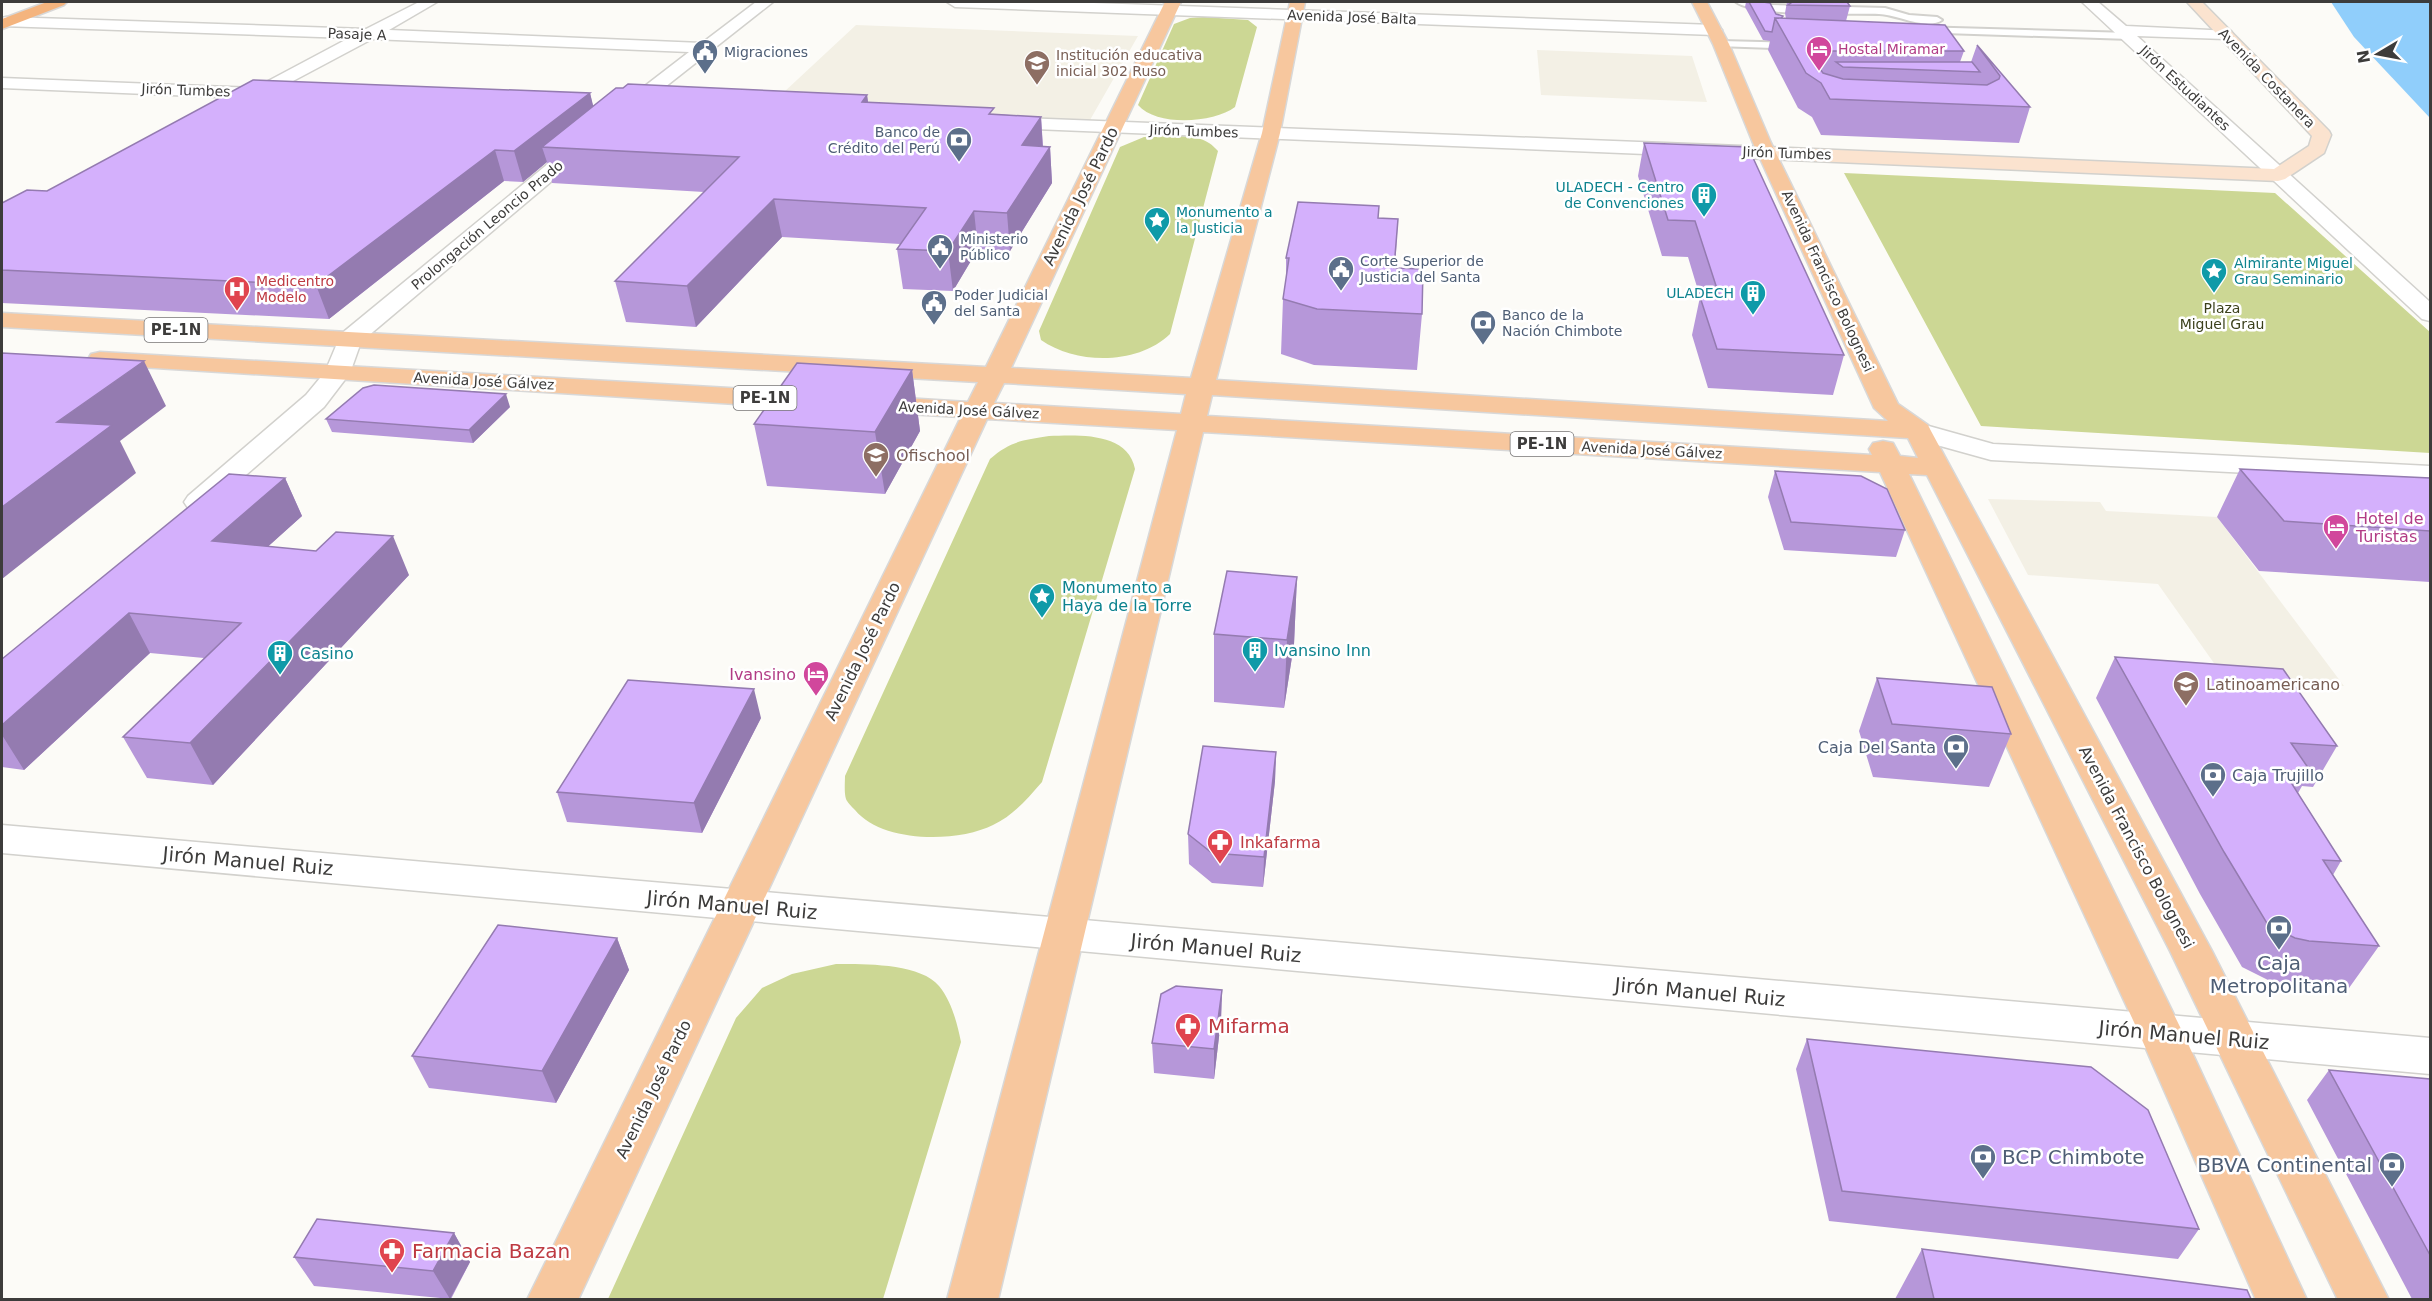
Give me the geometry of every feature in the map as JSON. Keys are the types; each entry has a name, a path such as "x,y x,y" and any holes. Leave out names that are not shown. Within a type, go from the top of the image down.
{"highway":[{"path":"3,18 20,2"},
{"path":"3,18 60,2"}],"main road":[{"name":"Avenida Francisco Bolognesi","path":"1700,2 1718,38 1881,419 1890,465 2161,1033 2282,1299"},
{"name":"Avenida Costanera","path":"2194,2 2322,135 2317,149 2278,175"},
{"name":"Avenida José Pardo","path":"552,1299 1170,6"},
{"path":"972,1299 1194,423 1201,387 1271,133 1296,8"},
{"name":"Jirón Tumbes","path":"1767,153 2278,175"},
{"name":"PE-1N","path":"2,320 1201,387 1881,419 1918,431"},
{"name":"Avenida José Gálvez","path":"73,357 1937,467"},
{"name":"Avenida Francisco Bolognesi","path":"1918,431 2180,930 2364,1299"}],"street":[{"path":"228,110 429,2"},
{"name":"Prolongación Leoncio Prado","path":"350,339 604,120 627,108 765,2"},
{"name":"Avenida José Balta","path":"955,2 1296,8 1718,38"},
{"name":"Jirón Estudiantes","path":"2090,2 2127,33 2430,314"},
{"name":"Pasaje A","path":"3,18 707,48"},
{"path":"2127,33 2225,34"},
{"name":"Jirón Tumbes","path":"2,83 295,94"},
{"path":"627,108 650,109"},
{"name":"Jirón Tumbes","path":"982,123 1767,153"},
{"path":"180,517 315,401 337,373 350,339"},
{"path":"1918,431 1991,452 2430,474"},
{"path":"1937,467 1991,452"},
{"name":"Jirón Manuel Ruiz","path":"2,839 2430,1056"}],"lane":[{"path":"1740,3 1777,13 1885,11 1908,18 1956,21 1968,30"},
{"path":"1885,11 1886,4 1900,3"},
{"path":"1902,29 2127,33"},
{"path":"1718,38 1757,33"},
{"path":"1718,38 1813,47"}],"shaded area":[{"path":"856,25 1138,36 1090,120 769,106"},
{"path":"1537,50 1692,56 1707,102 1541,95"},
{"path":"1988,499 2100,502 2106,511 2217,517 2344,686 2228,683 2158,584 2028,575"}],"green space":[{"path":"1190,18 1248,20 1257,27 1235,107 1214,117 1186,120 1172,120 1147,112 1138,105 1174,24"},
{"path":"1179,136 1200,139 1210,143 1218,151 1170,334 1141,352 1107,358 1072,354 1041,340 1039,331 1120,147 1144,137"},
{"name":"Plaza Miguel Grau","path":"1844,173 2275,193 2430,332 2430,453 1981,426"},
{"path":"1049,436 1088,436 1113,442 1131,457 1135,469 1042,782 1020,806 1007,816 978,831 941,837 921,837 883,829 867,821 847,802 845,776 990,459 1011,445"},
{"path":"836,964 891,966 930,978 939,986 951,1006 961,1042 883,1299 608,1299 736,1018 762,988 792,974"}],"water":[{"path":"2331,2 2430,2 2430,118 2354,37"}],"building":[{"path":"1749,2 1770,3 1776,14 1783,16 1775,18 1772,32 1765,31"},
{"path":"1790,2 1847,2 1850,6 1788,5"},
{"path":"1775,18 1945,25 1964,51 1820,51 1812,58 1823,73 1843,79 1987,85 1999,79 2000,76 1977,45 2030,107 1830,99 1821,83 1806,73"},
{"path":"1836,62 1972,62 1980,72 1843,67"},
{"path":"253,80 590,93 514,151 495,150 316,285 2,270 2,203 27,190 47,191"},
{"path":"628,84 867,95 862,102 994,108 989,114 1041,117 1022,145 1050,147 1007,213 974,211 948,251 897,249 926,208 774,199 687,286 615,281 739,157 542,147 616,88 623,88"},
{"path":"1644,143 1748,147 1844,355 1717,349 1700,297 1720,298 1695,221 1668,220"},
{"path":"1298,202 1379,206 1378,218 1398,219 1394,268 1423,269 1422,314 1317,309 1283,299 1289,258 1286,258"},
{"path":"2,353 144,361 57,422 112,425 2,507"},
{"path":"797,363 912,370 875,432 754,424"},
{"path":"374,385 506,394 469,430 326,419 363,388"},
{"path":"2240,469 2430,478 2430,531 2284,521"},
{"path":"1775,471 1861,476 1887,489 1905,530 1791,522"},
{"path":"229,474 285,478 212,541 316,551 336,532 393,536 190,743 123,737 241,623 129,613 2,725 2,659"},
{"path":"1227,571 1297,577 1287,640 1214,634"},
{"path":"2115,657 2283,669 2337,746 2291,743 2311,772 2283,770 2341,861 2323,860 2379,946 2309,941 2295,938 2268,925 2224,852"},
{"path":"1877,678 1992,687 2011,734 1892,724"},
{"path":"628,680 754,689 694,803 557,792"},
{"path":"1203,746 1276,752 1264,857 1212,853 1188,834"},
{"path":"498,925 617,938 542,1071 412,1056"},
{"path":"1176,986 1222,990 1214,1049 1152,1043 1161,994"},
{"name":"BCP Chimbote","path":"1807,1039 2091,1067 2148,1110 2199,1229 1842,1191"},
{"path":"2329,1070 2430,1079 2430,1255"},
{"path":"317,1219 454,1233 433,1271 294,1257"},
{"path":"1922,1249 2247,1290 2251,1299 1934,1299"}],"place":[{"name":"Hostal Miramar","path":"1819,72"},
{"name":"Migraciones","path":"705,75"},
{"name":"Institución educativa inicial 302 Ruso","path":"1037,86"},
{"name":"Banco de Crédito del Perú","path":"959,163"},
{"name":"ULADECH - Centro de Convenciones","path":"1704,218"},
{"name":"Monumento a la Justicia","path":"1157,243"},
{"name":"Ministerio Público","path":"940,270"},
{"name":"Corte Superior de Justicia del Santa","path":"1341,292"},
{"name":"Almirante Miguel Grau Seminario","path":"2214,294"},
{"name":"Medicentro Modelo","path":"237,312"},
{"name":"ULADECH","path":"1753,316"},
{"name":"Poder Judicial del Santa","path":"934,326"},
{"name":"Banco de la Nación Chimbote","path":"1483,346"},
{"name":"Ofischool","path":"876,478"},
{"name":"Hotel de Turistas","path":"2336,550"},
{"name":"Monumento a Haya de la Torre","path":"1042,619"},
{"name":"Ivansino Inn","path":"1255,673"},
{"name":"Casino","path":"280,676"},
{"name":"Ivansino","path":"816,697"},
{"name":"Latinoamericano","path":"2186,707"},
{"name":"Caja Del Santa","path":"1956,770"},
{"name":"Caja Trujillo","path":"2213,798"},
{"name":"Inkafarma","path":"1220,865"},
{"name":"Caja Metropolitana","path":"2279,951"},
{"name":"Mifarma","path":"1188,1049"},
{"name":"BCP Chimbote","path":"1983,1180"},
{"name":"BBVA Continental","path":"2392,1188"},
{"name":"Farmacia Bazan","path":"392,1274"}]}
